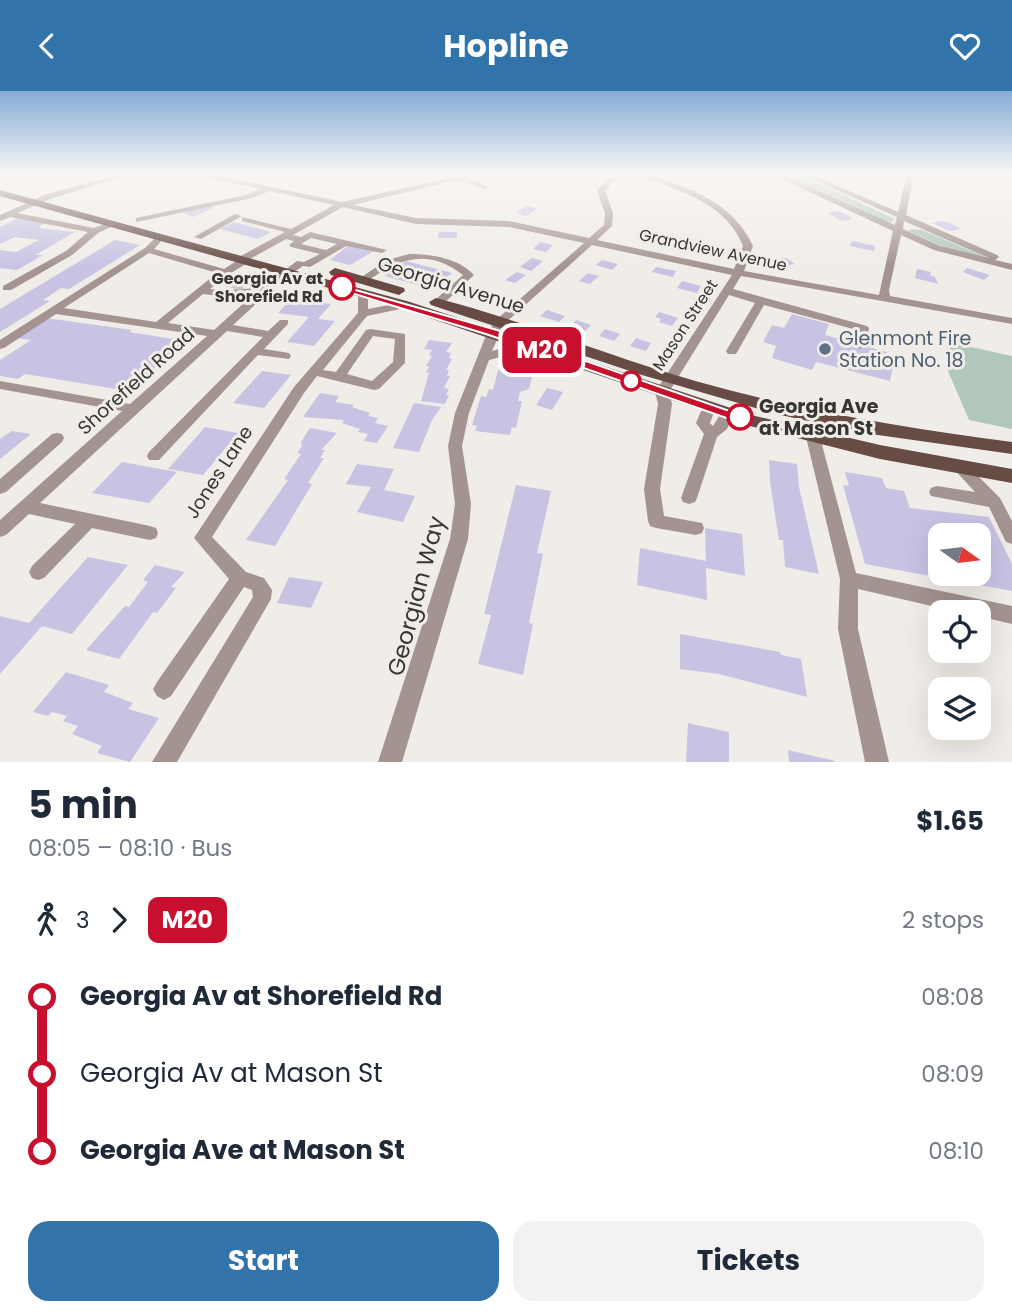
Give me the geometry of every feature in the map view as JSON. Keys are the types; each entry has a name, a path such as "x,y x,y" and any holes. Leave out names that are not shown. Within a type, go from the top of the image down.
{"main road":[{"name":"Georgia Avenue","path":"46,205 160,237 248,257 303,264 405,305 497,327 528,345 666,385 882,431 1012,448"},
{"name":"Georgia Avenue","path":"83,205 198,236 287,271 438,303 497,327 666,385 727,414 813,437 1012,476"},
{"path":"882,431 888,453"}],"street":[{"path":"6,214 26,205"},
{"path":"139,221 203,205"},
{"path":"159,325 225,272 286,233 340,205"},
{"name":"Grandview Avenue","path":"343,205 426,222 509,224 738,273 1012,321"},
{"path":"497,327 595,241 608,226 610,219 606,205"},
{"name":"Mason Street","path":"666,385 738,273 747,246 743,233 733,220 713,205"},
{"path":"843,205 899,231 973,259 1012,265"},
{"path":"874,205 1012,265"},
{"path":"885,300 884,290 905,205"},
{"path":"6,214 95,231"},
{"path":"198,236 242,218 302,240"},
{"path":"7,288 69,253 95,231 113,223"},
{"path":"328,253 294,245 310,235 382,250"},
{"path":"0,345 148,250 160,237"},
{"name":"Shorefield Road","path":"0,530 264,290 287,271 345,243"},
{"path":"148,250 225,272"},
{"path":"405,305 363,313 362,286 403,257 417,257 460,266 469,275 438,303"},
{"path":"201,291 219,293 264,290"},
{"path":"726,291 863,328 860,345"},
{"path":"732,351 761,301"},
{"path":"54,310 159,325 271,335"},
{"name":"Jones Lane","path":"240,577 202,538 314,372 363,313"},
{"path":"154,456 284,321"},
{"name":"Georgian Way","path":"390,762 459,539 463,504 455,446 462,413 497,327"},
{"path":"314,372 373,386 399,363 401,336 370,332 339,376"},
{"path":"485,357 528,345"},
{"path":"255,351 285,356"},
{"path":"0,385 134,409"},
{"path":"666,385 652,489 656,521 696,528"},
{"path":"709,407 703,423 711,434"},
{"path":"689,498 711,434 722,426 727,414"},
{"path":"813,437 849,579 848,629 852,656 877,762"},
{"path":"0,488 57,438"},
{"path":"960,467 994,502 1012,537"},
{"path":"937,492 994,502"},
{"path":"26,507 150,533"},
{"path":"38,572 89,520"},
{"path":"164,689 240,577 258,583 263,590 262,599 164,762"},
{"path":"849,579 928,600"},
{"path":"991,612 1012,615"}],"green space":[{"path":"849,205 866,205 895,219 891,222"},
{"path":"922,230 1000,263 950,250 908,231"},
{"path":"948,342 1012,356 1012,429 969,420 948,371 951,353"}],"building":[{"path":"206,206 215,207 193,217 183,213"},
{"path":"526,206 537,208 527,216 516,213"},
{"path":"837,211 853,219 842,221 827,213"},
{"path":"18,218 45,223 38,228 75,232 35,255 43,255 17,270 0,268 0,250 16,252 39,240 15,237 0,244 0,227"},
{"path":"941,221 961,229 950,231 932,223"},
{"path":"234,222 271,232 258,239 220,229"},
{"path":"439,232 457,232 457,238 438,238"},
{"path":"115,240 140,245 69,289 61,288 43,300 50,301 0,332 0,309"},
{"path":"852,241 875,246 874,251 850,246"},
{"path":"540,242 553,245 546,252 533,249"},
{"path":"349,245 374,251 350,265 330,260"},
{"path":"532,258 543,261 531,271 520,267"},
{"path":"786,258 795,264 779,267 770,261"},
{"path":"602,260 618,264 612,270 596,265"},
{"path":"406,261 452,273 432,289 385,276"},
{"path":"656,267 676,271 673,277 652,272"},
{"path":"967,268 990,275 984,280 963,272"},
{"path":"917,269 931,272 930,275 935,277 938,284 915,278"},
{"path":"517,272 526,275 515,283 505,280"},
{"path":"588,273 599,276 590,284 579,281"},
{"path":"249,274 253,276 253,283 243,287 243,292 234,293 234,288 225,287 226,279"},
{"path":"682,281 701,286 697,293 677,288"},
{"path":"291,299 331,304 318,319 335,321 314,346 287,342 309,317 278,313"},
{"path":"547,310 565,316 559,322 540,316"},
{"path":"659,312 678,318 672,326 659,322 661,319 655,317"},
{"name":"Glenmont Fire Station No. 18","path":"792,314 829,324 825,335 887,352 886,356 895,358 890,381 816,362 812,370 772,358 776,346 763,342 772,325 784,328"},
{"path":"46,318 132,330 129,332 185,341 128,391 25,374 18,379 0,376 0,360 31,340 15,338"},
{"path":"576,320 591,325 585,331 571,326"},
{"path":"605,329 620,334 614,341 599,336"},
{"path":"636,338 651,343 646,351 630,346"},
{"path":"429,340 452,343 446,352 451,353 449,358 452,359 446,370 449,370 447,376 450,376 444,388 449,389 445,404 421,401 429,373 426,373 429,367 426,366 432,356 429,355 432,350 424,349"},
{"path":"498,370 527,373 526,377 532,377 529,389 520,392 518,401 522,401 516,428 512,427 510,435 475,431 477,426 472,425 481,396 486,397 489,389 493,390"},
{"path":"262,371 291,375 264,408 233,403"},
{"path":"547,388 563,392 552,410 536,405"},
{"path":"320,393 339,396 335,402 354,405 352,407 370,413 368,416 378,418 375,423 388,426 377,443 364,441 368,434 342,423 344,420 303,417"},
{"path":"414,403 441,407 432,420 419,452 393,448"},
{"path":"205,427 238,433 203,475 168,469"},
{"path":"310,428 337,433 321,450 325,450 320,458 324,458 308,483 312,484 275,546 246,540 288,480 284,479 301,454 297,453"},
{"path":"12,431 31,434 0,459 0,439"},
{"path":"769,460 797,464 799,487 819,574 785,567 783,540 779,540 770,482"},
{"path":"122,462 177,472 149,503 92,493"},
{"path":"357,464 394,469 384,490 415,496 403,522 357,512 371,487 346,484"},
{"path":"845,472 882,478 886,488 904,491 910,508 989,517 1012,564 1012,591 985,586 991,586 991,523 928,523 928,576 865,564 843,485 849,486"},
{"path":"516,485 551,491 537,553 543,554 529,623 533,624 523,675 478,664 491,615 484,614"},
{"path":"705,528 742,534 745,576 706,568 707,600 637,585 640,548 706,561"},
{"path":"88,557 128,565 72,634 42,626 0,674 0,616 29,623"},
{"path":"155,565 185,572 171,587 176,588 157,613 153,612 119,659 86,650 125,606 129,607 148,582 143,580"},
{"path":"289,577 323,582 311,608 277,603"},
{"path":"680,634 780,652 781,655 801,659 807,697 719,674 680,669"},
{"path":"66,672 109,685 104,692 133,703 128,709 159,718 130,762 97,753 102,746 72,734 78,726 63,721 67,716 52,712 48,716 33,712"},
{"path":"688,723 729,732 729,762 686,762"},
{"path":"788,750 835,761 835,762 789,762"}],"tunnel":[{"path":"234,290 243,288"}],"bus line":[{"name":"M20","path":"342,287 493,333 740,417"}],"place":[{"name":"Georgia Av at Shorefield Rd","path":"342,287"},
{"name":"Glenmont Fire Station No. 18","path":"825,349"},
{"name":"Georgia Ave at Mason St","path":"740,417"}]}
